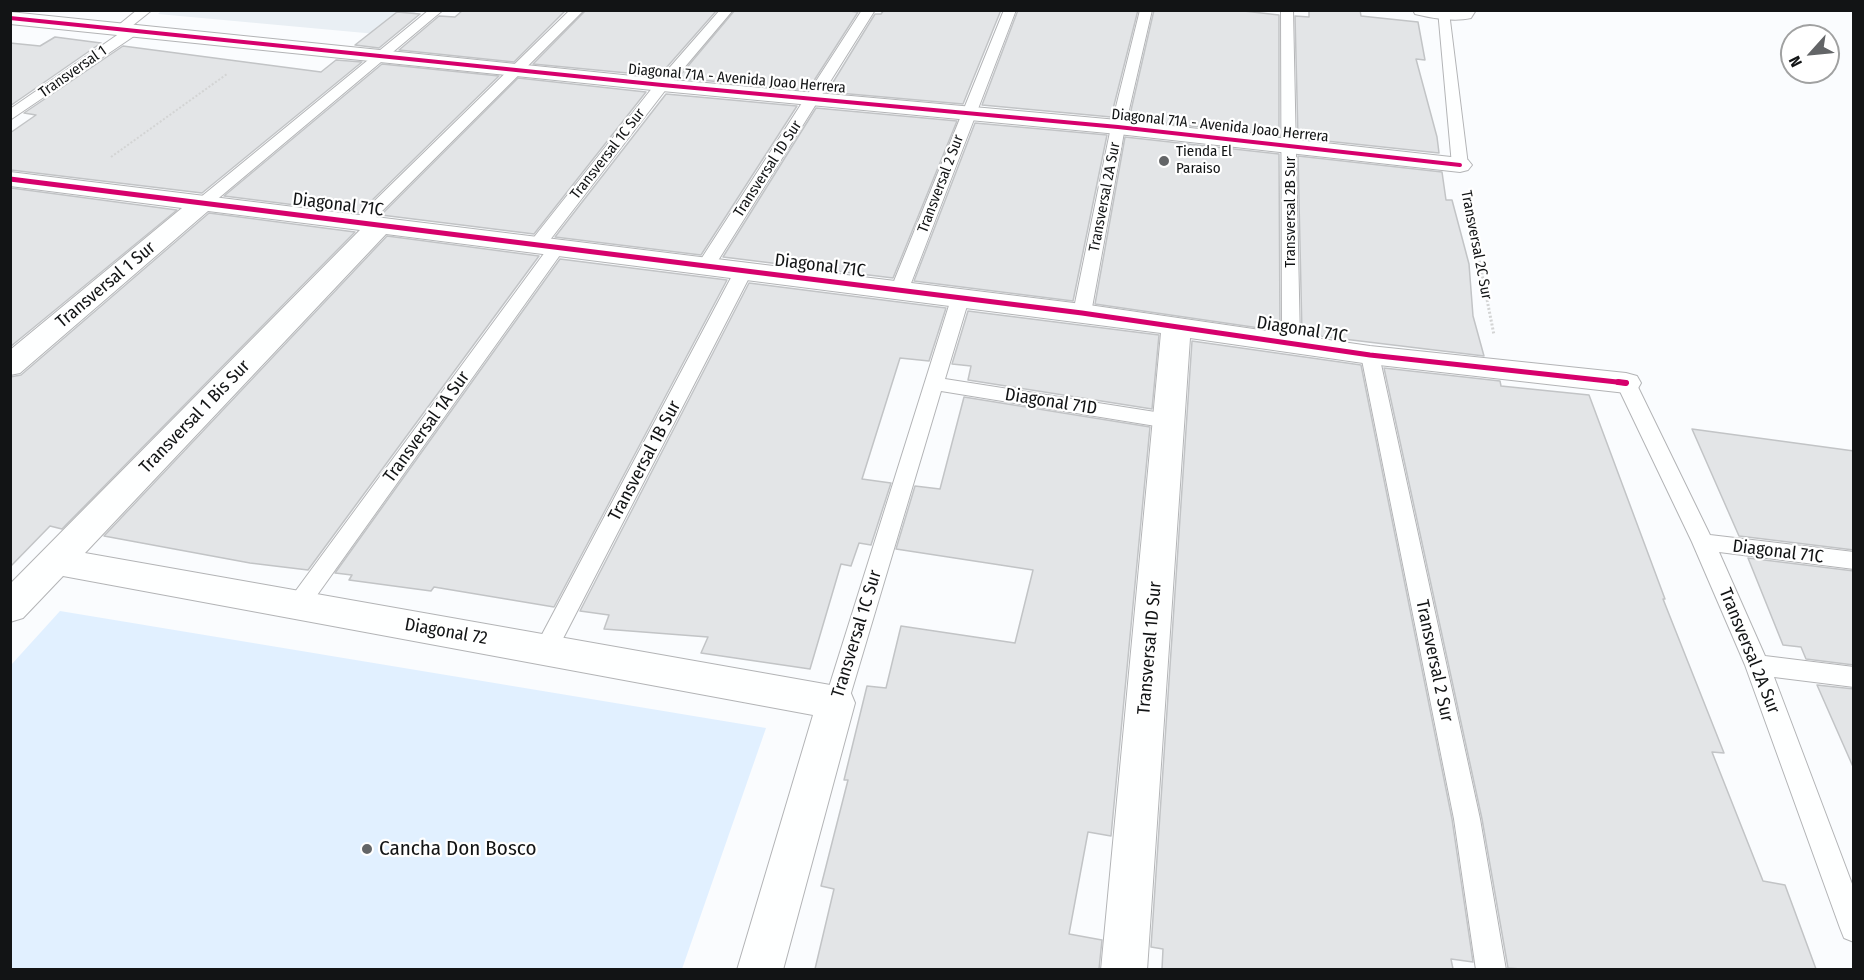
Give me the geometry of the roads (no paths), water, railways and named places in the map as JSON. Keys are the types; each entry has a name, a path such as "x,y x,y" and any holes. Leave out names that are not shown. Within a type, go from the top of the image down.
{"street":[{"path":"1422,10 1466,12"},
{"name":"Diagonal 71A - Avenida Joao Herrera","path":"11,18 134,23 270,44 662,85 1118,127 1460,165"},
{"name":"Diagonal 71C","path":"10,179 1082,313 1370,355 1626,383"},
{"path":"10,204 40,183"},
{"name":"Transversal 1 Sur","path":"10,366 202,204"},
{"name":"Transversal 1 Bis Sur","path":"10,608 370,224"},
{"name":"Transversal 1D Sur","path":"1124,969 1176,327"},
{"name":"Diagonal 72","path":"56,561 836,703"},
{"name":"Transversal 1C Sur","path":"760,969 836,703"}],"lane":[{"path":"11,18 21,10"},
{"path":"202,204 437,10"},
{"path":"370,224 517,70 578,10"},
{"name":"Transversal 1C Sur","path":"547,247 662,85 727,10"},
{"name":"Transversal 1D Sur","path":"705,267 869,10"},
{"name":"Transversal 2 Sur","path":"899,291 1010,10"},
{"name":"Transversal 2A Sur","path":"1082,313 1118,127 1146,10"},
{"name":"Transversal 2B Sur","path":"1287,10 1291,342"},
{"name":"Transversal 2C Sur","path":"1443,12 1460,165"},
{"name":"Transversal 1","path":"10,116 134,23"},
{"name":"Transversal 1A Sur","path":"297,606 547,247"},
{"name":"Transversal 1B Sur","path":"546,649 743,272"},
{"name":"Transversal 1C Sur","path":"836,703 960,299"},
{"name":"Transversal 2 Sur","path":"1370,355 1467,819 1491,969"},
{"name":"Transversal 2A Sur","path":"1626,383 1703,542 1757,665 1852,922"},
{"name":"Diagonal 71D","path":"934,384 1168,421"},
{"name":"Diagonal 71C","path":"1703,542 1854,561"},
{"path":"1757,665 1854,678"}],"place":[{"name":"Tienda El Paraiso","path":"1164,161"},
{"name":"Cancha Don Bosco","path":"367,849"}]}
